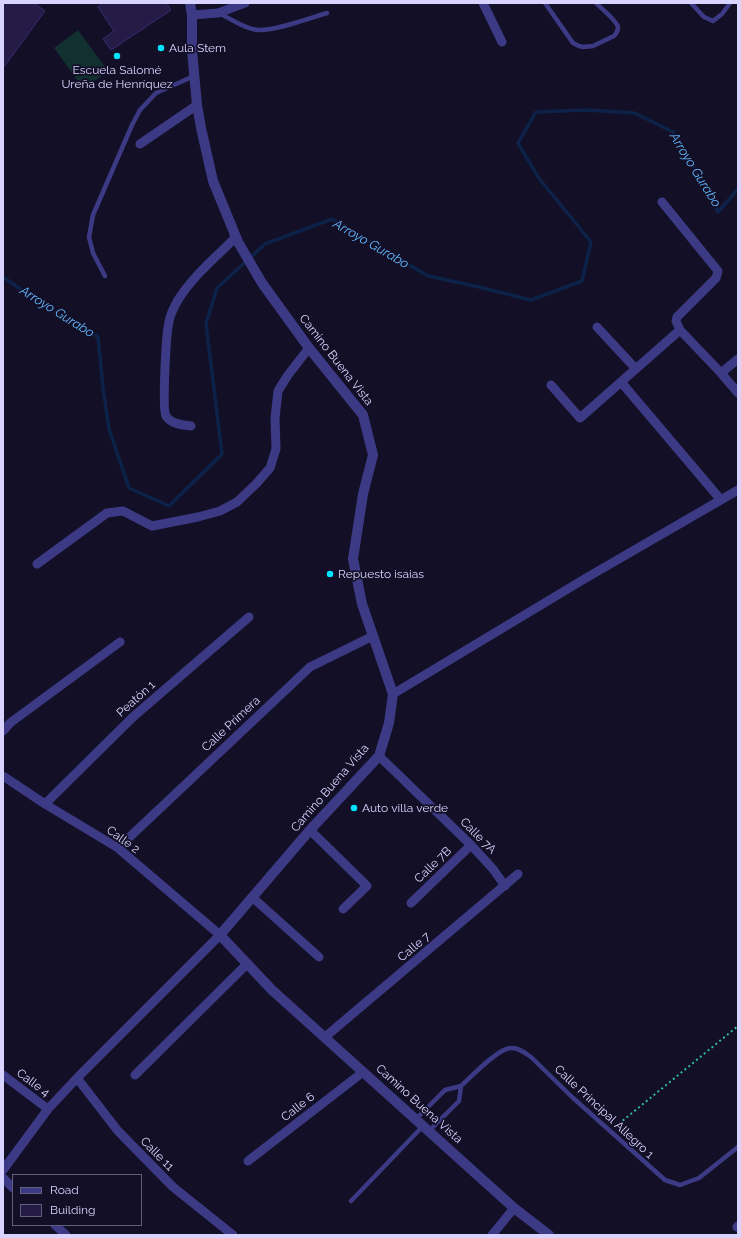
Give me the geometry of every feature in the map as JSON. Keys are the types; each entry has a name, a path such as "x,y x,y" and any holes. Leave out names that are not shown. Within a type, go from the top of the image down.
{"street":[{"name":"Camino Buena Vista","path":"190,3 192,15 192,51 197,105 213,181 237,240 262,283 309,348 363,415 373,454 363,494 353,559 362,604 393,694 389,723 379,756 310,830 220,935 272,990 514,1208 549,1235"},
{"path":"192,15 218,13 246,3"},
{"path":"483,3 502,42"},
{"path":"140,144 197,105"},
{"path":"662,202 718,271 716,278 677,317 676,321 680,330 738,393"},
{"path":"191,426 177,423 170,420 165,415 168,323 171,312 185,289 237,240"},
{"path":"597,327 636,369"},
{"path":"551,385 580,418 680,330"},
{"path":"37,564 106,514 123,511 152,526 220,511 237,502 270,468 276,449 275,418 278,391 288,375 309,348"},
{"path":"721,373 738,359"},
{"path":"621,382 721,500"},
{"path":"393,694 586,578 738,490"},
{"name":"Peatón 1","path":"45,804 133,717 249,618"},
{"name":"Calle Primera","path":"118,848 310,667 373,636"},
{"path":"3,731 10,723 120,642"},
{"name":"Calle 7A","path":"379,756 471,845 494,870 504,886"},
{"name":"Calle 2","path":"3,776 45,804 118,848 220,935"},
{"path":"310,830 367,886 343,909"},
{"name":"Calle 7B","path":"411,903 471,845"},
{"name":"Calle 7","path":"325,1038 518,874"},
{"path":"252,897 319,958"},
{"path":"3,1170 48,1109 220,935"},
{"path":"135,1075 248,964"},
{"name":"Calle 6","path":"248,1161 363,1072"},
{"name":"Calle 4","path":"3,1075 48,1109"},
{"name":"Calle 11","path":"77,1078 118,1131 173,1187 233,1235"},
{"path":"3,1178 12,1187"},
{"path":"492,1235 514,1208"},
{"path":"55,1226 66,1235"}],"lane":[{"path":"544,3 573,43 583,47 593,46 614,36 618,28 616,23 596,3"},
{"path":"691,3 704,17 713,21 722,14 730,3"},
{"path":"218,13 246,27 258,30 272,29 327,13"},
{"path":"105,276 93,252 89,237 93,215 132,125 140,110 156,93 194,76"},
{"name":"Calle Principal Allegro 1","path":"423,1125 446,1090 461,1086 499,1052 511,1047 522,1051 530,1057 665,1180 680,1185 699,1178 738,1147"},
{"path":"350,1201 423,1125 459,1101 461,1086"}],"path":[{"path":"610,1131 738,1026"}],"green space":[{"path":"78,30 108,71 84,89 54,48"}],"building":[{"path":"3,3 34,3 45,11 3,68"},
{"path":"104,3 166,3 171,10 111,50 103,39 114,31 98,7"}],"waterway":[{"name":"Arroyo Gurabo","path":"3,277 45,306 98,337 109,429 129,488 169,506 222,454 206,324 217,288 265,244 332,219 428,276 531,300 582,281 591,242 538,177 518,143 536,112 586,110 634,113 673,132 705,185 718,212 738,189"}],"place":[{"name":"Aula Stem","path":"161,48"},
{"name":"Escuela Salomé Ureña de Henríquez","path":"117,56"},
{"name":"Repuesto isaias","path":"330,574"},
{"name":"Auto villa verde","path":"354,808"}]}
